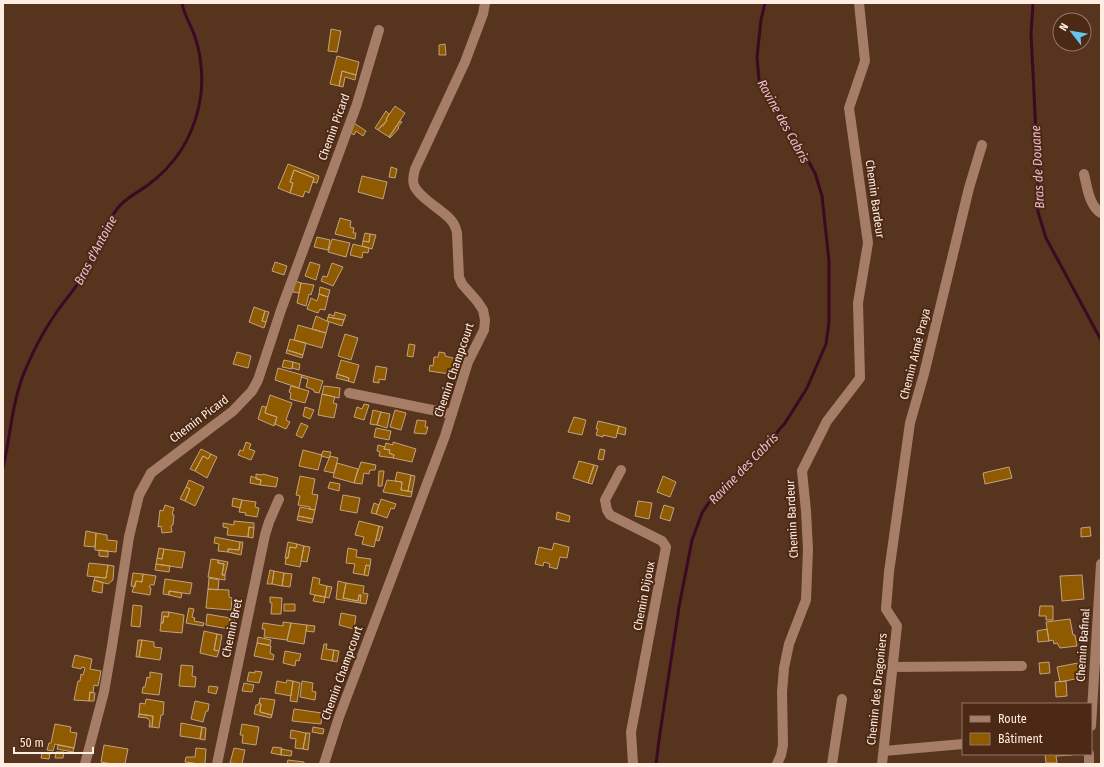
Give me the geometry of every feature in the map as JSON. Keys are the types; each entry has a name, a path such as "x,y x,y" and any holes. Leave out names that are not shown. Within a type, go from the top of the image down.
{"street":[{"name":"Chemin Champcourt","path":"324,764 339,717 452,414 468,362 484,330 485,320 483,310 462,284 459,277 457,233 455,226 451,220 432,204 413,184 415,169 465,62 483,14 485,3"},
{"name":"Chemin Bardeur","path":"777,764 784,745 782,692 784,668 789,644 806,600 808,549 802,471 827,421 860,378 858,303 868,244 849,108 866,61 859,3"},
{"name":"Chemin Picard","path":"85,764 104,692 129,537 139,495 144,482 160,465 233,411 252,391 258,380 281,310 357,104 379,30"},
{"name":"Chemin Aimé Praya","path":"889,572 910,423 924,374 969,188 982,145"},
{"path":"1084,174 1093,204 1096,210 1101,213"},
{"path":"349,393 452,414"},
{"name":"Chemin Dijoux","path":"621,470 604,500 606,510 610,515 662,541 666,547 631,732 633,764"},
{"name":"Chemin Bret","path":"217,764 265,535 278,499"},
{"name":"Chemin Bafinal","path":"1092,710 1101,564"},
{"name":"Chemin des Dragoniers","path":"882,764 897,626 886,609 889,572"},
{"path":"892,667 1022,666"},
{"path":"832,764 842,699"},
{"path":"884,751 962,744"}],"building":[{"path":"331,29 341,31 337,52 328,51"},
{"path":"445,44 446,55 439,55 439,45"},
{"path":"337,56 359,62 356,75 342,71 339,86 330,84"},
{"path":"342,71 356,75 355,80 345,77 343,87 339,86"},
{"path":"395,106 405,113 389,137 378,130 382,125 383,126"},
{"path":"386,111 389,114 386,119 387,120 378,130 375,128"},
{"path":"400,121 402,122 398,127 399,128 390,138 389,137"},
{"path":"354,123 366,131 363,136 356,131 354,135 351,133"},
{"path":"288,164 319,176 317,183 313,182 314,178 294,170 290,182 293,183 290,193 278,188"},
{"path":"391,167 397,169 395,178 389,177"},
{"path":"294,170 314,178 309,193 305,191 303,197 290,193 293,183 290,182"},
{"path":"362,176 387,182 383,199 358,192"},
{"path":"340,218 351,221 350,227 354,228 353,233 356,233 355,239 335,234"},
{"path":"365,233 370,234 369,242 363,241"},
{"path":"370,234 376,235 372,249 362,246 363,241 369,242"},
{"path":"317,237 330,240 328,250 314,247"},
{"path":"332,239 350,243 346,257 328,252"},
{"path":"353,244 369,248 368,253 363,252 362,258 350,255"},
{"path":"275,262 287,266 284,275 272,271"},
{"path":"310,262 320,265 316,280 305,276"},
{"path":"332,263 343,267 333,286 321,281 323,276 327,277"},
{"path":"295,281 301,283 299,293 293,292"},
{"path":"301,283 314,285 311,295 309,294 306,306 297,303"},
{"path":"320,287 330,290 328,297 319,294"},
{"path":"319,294 328,297 325,310 320,309 318,313 307,309 311,298 317,301"},
{"path":"254,307 265,311 262,321 266,322 264,328 249,322"},
{"path":"265,311 269,312 266,322 262,321"},
{"path":"335,312 346,315 344,320 328,317 329,314 334,316"},
{"path":"316,316 329,322 326,333 312,329"},
{"path":"328,317 344,320 342,326 327,321"},
{"path":"298,325 326,333 322,348 294,340"},
{"path":"345,334 358,338 351,360 338,356"},
{"path":"290,339 306,343 303,355 287,350"},
{"path":"409,344 415,345 413,357 407,356"},
{"path":"287,350 303,355 302,358 286,353"},
{"path":"237,352 251,356 248,368 233,364"},
{"path":"439,352 445,353 445,356 456,360 455,369 451,369 450,374 429,371 430,365 433,366 434,357 438,357"},
{"path":"284,360 293,362 292,369 282,367"},
{"path":"341,360 359,365 354,383 348,381 349,378 337,374"},
{"path":"293,362 300,364 299,370 292,368"},
{"path":"376,366 387,368 385,380 379,379 379,383 373,382"},
{"path":"278,368 302,375 299,388 275,380"},
{"path":"337,374 349,378 348,381 336,378"},
{"path":"302,375 323,381 319,393 306,387 308,379 301,377"},
{"path":"291,386 309,391 305,403 290,399 291,393 289,392"},
{"path":"324,386 340,388 339,398 322,394"},
{"path":"322,394 335,397 333,403 337,404 334,418 318,415"},
{"path":"270,395 292,403 286,420 290,422 286,429 275,424 277,417 265,413"},
{"path":"364,404 369,405 364,420 354,417 357,407 362,409"},
{"path":"262,406 266,407 265,413 277,417 274,426 258,419"},
{"path":"305,407 314,410 310,419 303,416"},
{"path":"373,410 381,412 377,425 370,424"},
{"path":"395,410 406,413 401,430 390,427"},
{"path":"381,412 390,414 387,428 377,425"},
{"path":"574,417 586,420 582,435 568,432"},
{"path":"417,420 426,421 425,427 428,427 426,434 414,433"},
{"path":"598,421 619,426 616,438 596,435"},
{"path":"301,423 308,426 302,438 296,435"},
{"path":"619,426 626,428 625,435 617,433"},
{"path":"376,428 391,431 389,440 374,437"},
{"path":"246,442 251,444 249,449 255,451 251,460 238,455 240,450 243,451"},
{"path":"393,442 416,449 412,462 393,458 394,455 389,453 390,450 384,449 386,443 393,445"},
{"path":"378,445 385,447 384,449 390,450 389,453 394,455 393,458 379,456 380,452 377,451"},
{"path":"201,449 211,454 208,459 203,456 195,471 190,469"},
{"path":"600,449 605,450 603,460 598,459"},
{"path":"303,450 322,455 318,470 299,466"},
{"path":"323,451 331,452 329,458 321,456"},
{"path":"211,454 217,457 207,478 195,471 203,456 208,459"},
{"path":"330,456 338,458 334,473 324,471"},
{"path":"579,461 594,465 588,483 573,478"},
{"path":"361,462 376,465 375,470 370,470 369,474 364,473 362,484 354,483"},
{"path":"337,463 358,469 354,483 333,477"},
{"path":"594,465 598,466 592,484 588,483"},
{"path":"1009,467 1012,478 985,484 983,473"},
{"path":"379,471 384,471 382,486 378,486"},
{"path":"397,472 411,475 408,491 401,490 402,482 395,481"},
{"path":"256,474 263,474 278,478 276,487 260,485 261,480 256,479"},
{"path":"411,475 415,476 412,492 408,491"},
{"path":"251,476 261,480 260,485 250,483"},
{"path":"300,476 315,479 312,494 318,495 315,510 309,509 310,507 298,505 300,496 296,495"},
{"path":"663,476 676,482 670,497 657,492"},
{"path":"189,480 204,487 195,506 185,501 190,489 186,487"},
{"path":"387,480 402,482 401,490 412,492 411,497 383,492"},
{"path":"330,482 340,484 339,491 328,488"},
{"path":"186,487 190,489 185,501 180,499"},
{"path":"343,495 360,498 357,513 340,510"},
{"path":"233,498 242,500 240,508 232,506"},
{"path":"381,499 396,504 394,509 391,508 387,518 376,514"},
{"path":"242,500 256,502 255,507 259,508 257,517 245,515 246,513 239,512"},
{"path":"638,501 652,503 649,519 635,516"},
{"path":"374,503 379,505 376,514 371,513"},
{"path":"165,505 174,508 172,514 174,515 173,525 171,526 172,532 162,533 161,526 158,527 160,510 163,511"},
{"path":"664,505 674,508 670,521 660,518"},
{"path":"300,507 315,510 313,519 298,516"},
{"path":"557,512 570,516 569,522 556,519"},
{"path":"298,516 313,519 312,523 297,520"},
{"path":"234,521 254,523 254,528 249,527 248,537 227,535 228,528 223,527 223,523 234,525"},
{"path":"359,521 379,526 374,547 362,544 364,537 355,535"},
{"path":"379,526 383,527 379,541 376,540"},
{"path":"249,527 254,528 253,538 248,537"},
{"path":"1090,527 1091,536 1081,537 1081,528"},
{"path":"86,531 96,533 95,547 84,546"},
{"path":"96,533 107,535 107,540 117,541 116,552 95,550"},
{"path":"215,537 240,542 239,550 228,549 228,552 218,551 219,544 214,543"},
{"path":"240,542 243,542 241,555 228,552 228,549 239,550"},
{"path":"288,542 297,544 296,548 290,547 288,558 285,558"},
{"path":"554,543 569,547 567,558 560,557 557,569 549,567 550,564 544,562 543,566 535,564 539,547 552,550"},
{"path":"297,544 304,546 300,567 285,564 290,547 296,548"},
{"path":"304,546 310,547 307,562 301,561"},
{"path":"159,548 164,549 162,559 157,558"},
{"path":"348,548 357,550 356,557 371,559 370,566 366,565 364,575 353,573 355,564 346,563"},
{"path":"164,549 185,552 182,568 156,564 157,558 162,559"},
{"path":"99,550 108,551 108,557 99,556"},
{"path":"211,559 218,560 218,563 224,564 222,575 225,575 225,580 208,577"},
{"path":"218,560 228,562 225,575 222,575 224,564 218,563"},
{"path":"89,563 108,565 106,578 87,576"},
{"path":"156,564 170,566 169,572 155,570"},
{"path":"108,565 114,566 113,580 108,584 94,580 95,577 106,578"},
{"path":"366,565 370,566 368,576 364,575"},
{"path":"270,570 274,571 272,584 267,584"},
{"path":"274,571 284,573 282,586 272,584"},
{"path":"133,573 143,574 142,582 136,581 135,587 131,586"},
{"path":"284,573 292,574 290,587 282,586"},
{"path":"143,574 156,576 154,585 150,585 149,587 151,588 150,595 132,592 136,581 142,582"},
{"path":"1082,575 1084,599 1062,601 1060,576"},
{"path":"313,577 320,579 319,584 327,586 325,597 310,594"},
{"path":"209,578 219,580 218,590 208,589"},
{"path":"165,579 192,583 190,594 169,591 169,595 163,594"},
{"path":"94,580 103,583 102,593 92,591"},
{"path":"338,581 346,583 343,598 358,601 359,595 361,595 360,603 336,599"},
{"path":"346,583 364,586 363,593 368,594 366,604 360,603 361,595 359,595 358,601 343,598"},
{"path":"327,586 332,587 329,598 325,597"},
{"path":"208,589 229,590 229,597 232,598 231,610 206,608"},
{"path":"169,591 182,593 181,598 169,595"},
{"path":"315,595 325,597 324,603 313,601"},
{"path":"270,597 282,598 281,614 271,614 272,603 270,603"},
{"path":"284,604 295,604 295,611 284,611"},
{"path":"133,605 142,606 140,627 131,626"},
{"path":"1040,606 1053,606 1053,620 1046,620 1046,616 1039,616"},
{"path":"189,608 194,609 192,617 195,618 194,621 204,623 203,626 186,623"},
{"path":"162,612 169,612 168,617 164,616 163,623 161,623"},
{"path":"169,612 184,615 182,633 160,631 164,616 168,617"},
{"path":"341,613 356,616 354,629 339,625"},
{"path":"207,614 230,618 229,629 206,625"},
{"path":"230,618 235,618 233,629 229,629"},
{"path":"1070,619 1077,646 1060,648 1057,643 1054,644 1053,640 1049,641 1046,622"},
{"path":"283,622 291,623 287,640 264,637 265,629 262,629 263,623 283,626"},
{"path":"291,623 307,625 304,644 287,641"},
{"path":"307,625 315,626 314,632 306,631"},
{"path":"1047,629 1049,641 1038,642 1037,631"},
{"path":"204,631 217,634 214,650 219,651 217,657 200,653"},
{"path":"217,634 222,635 219,651 214,650"},
{"path":"258,637 271,640 270,645 257,643"},
{"path":"138,640 142,640 139,657 136,657"},
{"path":"142,640 154,642 154,647 162,648 160,660 139,657"},
{"path":"257,643 271,646 270,653 274,655 273,660 254,656"},
{"path":"324,644 327,644 326,649 334,650 332,661 321,659"},
{"path":"334,650 339,651 337,662 332,661"},
{"path":"285,651 301,654 299,661 296,660 295,666 283,663"},
{"path":"75,655 92,659 90,669 101,671 98,686 94,685 93,693 90,692 89,701 74,700 78,681 80,681 81,674 83,675 85,668 82,667 81,669 72,667"},
{"path":"1049,662 1050,673 1040,674 1039,663"},
{"path":"1083,662 1085,677 1060,682 1057,667"},
{"path":"181,665 193,666 192,676 196,677 195,687 179,686"},
{"path":"255,671 262,672 259,683 247,681 249,672 255,673"},
{"path":"150,672 162,674 159,695 142,693 147,677 150,678"},
{"path":"287,680 293,681 291,696 275,693 277,681 286,683"},
{"path":"293,681 300,683 297,702 290,701"},
{"path":"302,681 313,683 312,691 316,692 315,700 300,697"},
{"path":"1066,681 1067,696 1056,697 1055,682"},
{"path":"244,683 254,685 252,692 242,691"},
{"path":"209,686 218,687 216,694 208,692"},
{"path":"90,692 95,693 94,701 89,701"},
{"path":"260,698 275,700 272,715 260,712"},
{"path":"146,699 164,702 163,715 161,715 159,728 152,727 153,716 139,714 140,703 145,704"},
{"path":"195,701 209,704 208,711 206,711 203,722 191,719"},
{"path":"259,703 261,704 260,712 272,715 271,718 254,714 256,705"},
{"path":"294,709 322,713 321,724 292,721"},
{"path":"139,714 153,716 152,727 149,727 150,721 147,718 138,717"},
{"path":"181,723 202,727 200,739 180,736"},
{"path":"55,724 71,727 70,732 77,733 74,748 55,744 53,751 47,750 49,743 51,743"},
{"path":"242,724 259,727 256,745 242,743 243,735 240,735"},
{"path":"202,727 206,728 205,740 200,739"},
{"path":"313,727 324,729 323,734 312,732"},
{"path":"291,730 306,733 303,749 295,748 296,739 290,738"},
{"path":"306,733 310,733 308,750 303,749"},
{"path":"58,745 74,748 73,752 57,749"},
{"path":"104,745 128,749 125,764 101,762"},
{"path":"273,747 282,748 281,755 271,753"},
{"path":"196,748 206,749 205,764 185,762 186,757 195,757"},
{"path":"234,748 245,750 242,764 230,763"},
{"path":"281,749 292,751 291,756 281,755"},
{"path":"56,752 64,752 63,758 55,758"},
{"path":"42,753 50,754 49,759 41,758"},
{"path":"1045,755 1072,755 1056,756 1057,763 1046,763"},
{"path":"288,760 304,762 304,764 287,764"}],"waterway":[{"name":"Bras d'Antoine","path":"3,468 18,391 22,378 40,338 83,276 102,233 111,217 124,202 148,185 166,169 181,150 192,129 201,98 202,71 197,45 182,3"},
{"name":"Ravine des Cabris","path":"656,764 679,607 692,540 702,513 714,495 754,459 785,423 807,388 826,344 829,322 829,261 822,196 815,173 759,80 757,57 761,20 765,3"},
{"name":"Bras de Douane","path":"1033,3 1031,33 1038,174 1038,212 1046,238 1101,340"}]}
